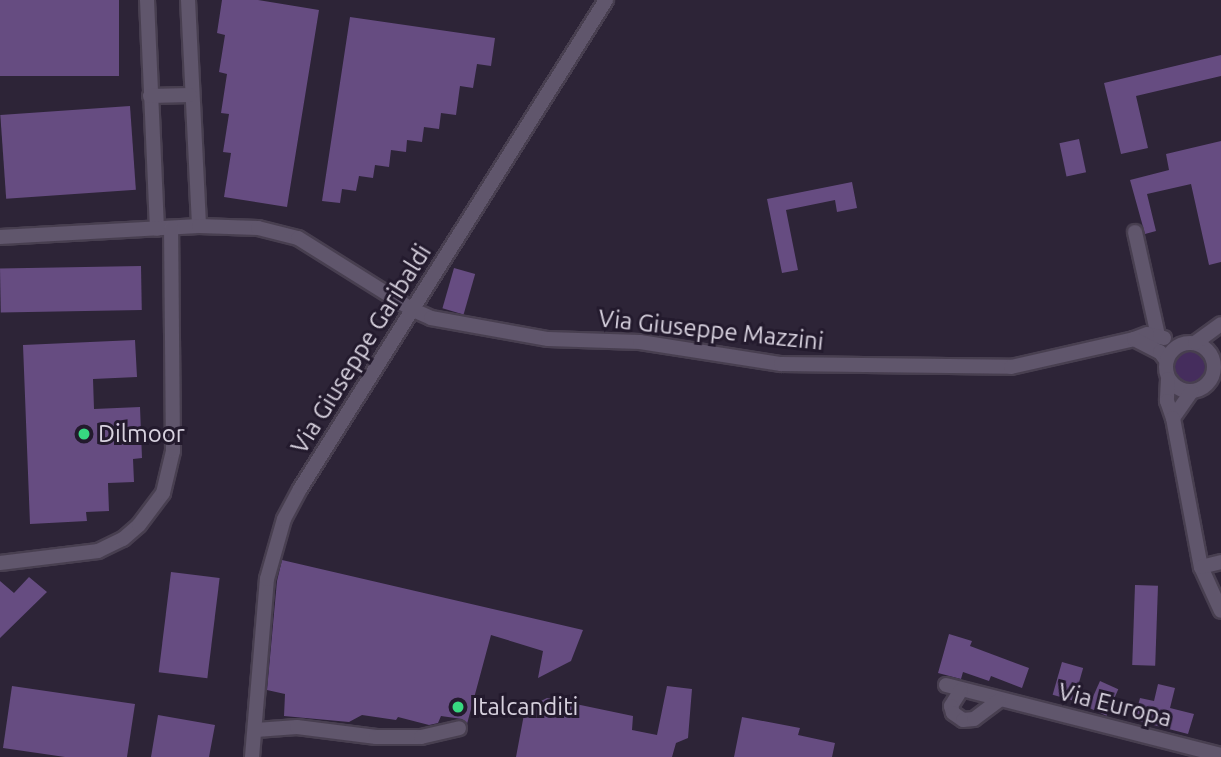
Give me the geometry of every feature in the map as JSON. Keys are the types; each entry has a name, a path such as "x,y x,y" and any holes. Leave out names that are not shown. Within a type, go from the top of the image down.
{"street":[{"path":"0,563 98,551 123,539 139,525 163,493 173,451 164,228 150,96 147,0"},
{"path":"188,0 190,95 199,226"},
{"name":"Via Giuseppe Garibaldi","path":"252,757 267,579 284,519 411,309 606,0"},
{"path":"150,96 190,95"},
{"name":"Via Giuseppe Mazzini","path":"0,237 199,226 258,228 298,238 411,309 431,318 548,339 640,342 781,364 1011,367 1147,334 1158,336"},
{"path":"1135,232 1158,336 1178,346 1195,343 1221,325"},
{"path":"1173,418 1191,392 1210,381 1221,325"},
{"path":"1133,339 1160,352 1166,360 1167,401 1173,418 1201,567 1221,611"},
{"path":"1195,343 1215,360"},
{"path":"1166,360 1178,346"},
{"path":"1168,379 1178,389 1191,392"},
{"path":"1201,567 1221,562"},
{"name":"Via Europa","path":"946,685 1221,755"},
{"path":"961,690 951,706 953,713 962,719 974,719 999,700"},
{"path":"256,730 297,727 376,737 421,737 459,728"}],"shaded area":[{"path":"1189,351 1200,356 1205,367 1200,378 1189,383 1178,378 1173,367 1178,356"}],"building":[{"path":"0,0 119,0 119,76 0,76"},
{"path":"222,0 258,0 319,10 287,207 224,197 231,153 223,152 229,114 221,113 227,74 219,72 225,35 217,33"},
{"path":"350,17 495,38 491,66 477,64 473,88 460,86 456,115 441,113 439,129 424,127 422,142 407,140 406,152 391,150 389,167 375,165 373,178 359,176 356,191 342,189 340,203 322,201"},
{"path":"1221,55 1221,76 1136,96 1148,148 1121,154 1104,83"},
{"path":"130,106 136,190 6,199 0,115"},
{"path":"1079,139 1086,172 1067,176 1059,143"},
{"path":"1221,141 1221,262 1209,265 1191,184 1147,194 1156,231 1145,234 1130,180 1169,170 1166,154"},
{"path":"852,182 857,208 837,212 835,200 786,210 798,270 782,273 767,199"},
{"path":"141,266 142,310 1,312 0,268"},
{"path":"454,268 475,274 464,314 442,308"},
{"name":"Dilmoor","path":"135,340 137,377 93,379 94,409 140,407 142,458 133,459 134,482 108,483 109,511 86,512 87,521 30,524 23,345"},
{"path":"282,560 583,630 571,661 538,678 543,651 491,635 467,724 462,719 441,716 438,723 429,725 398,717 396,720 362,715 349,722 284,716 285,694 267,690 277,581"},
{"path":"171,572 220,578 207,678 159,672"},
{"path":"29,577 47,592 0,638 0,581 14,593"},
{"path":"1135,585 1158,586 1155,666 1132,665"},
{"path":"949,634 972,641 970,646 1029,668 1022,688 991,676 989,681 963,672 961,679 938,673"},
{"path":"1062,662 1083,668 1074,701 1053,695"},
{"path":"1100,681 1118,689 1106,716 1088,707"},
{"path":"1158,684 1175,688 1170,708 1194,714 1188,734 1134,720 1140,698 1154,701"},
{"path":"12,686 135,704 127,757 65,757 3,748"},
{"path":"667,686 692,689 688,738 676,743 672,757 516,757 525,709 547,698 633,716 632,730 657,735"},
{"path":"158,715 215,725 209,757 151,757"},
{"path":"742,717 800,728 798,735 835,743 832,757 734,757"}],"place":[{"name":"Dilmoor","path":"84,434"},
{"name":"Italcanditi","path":"458,707"}]}
